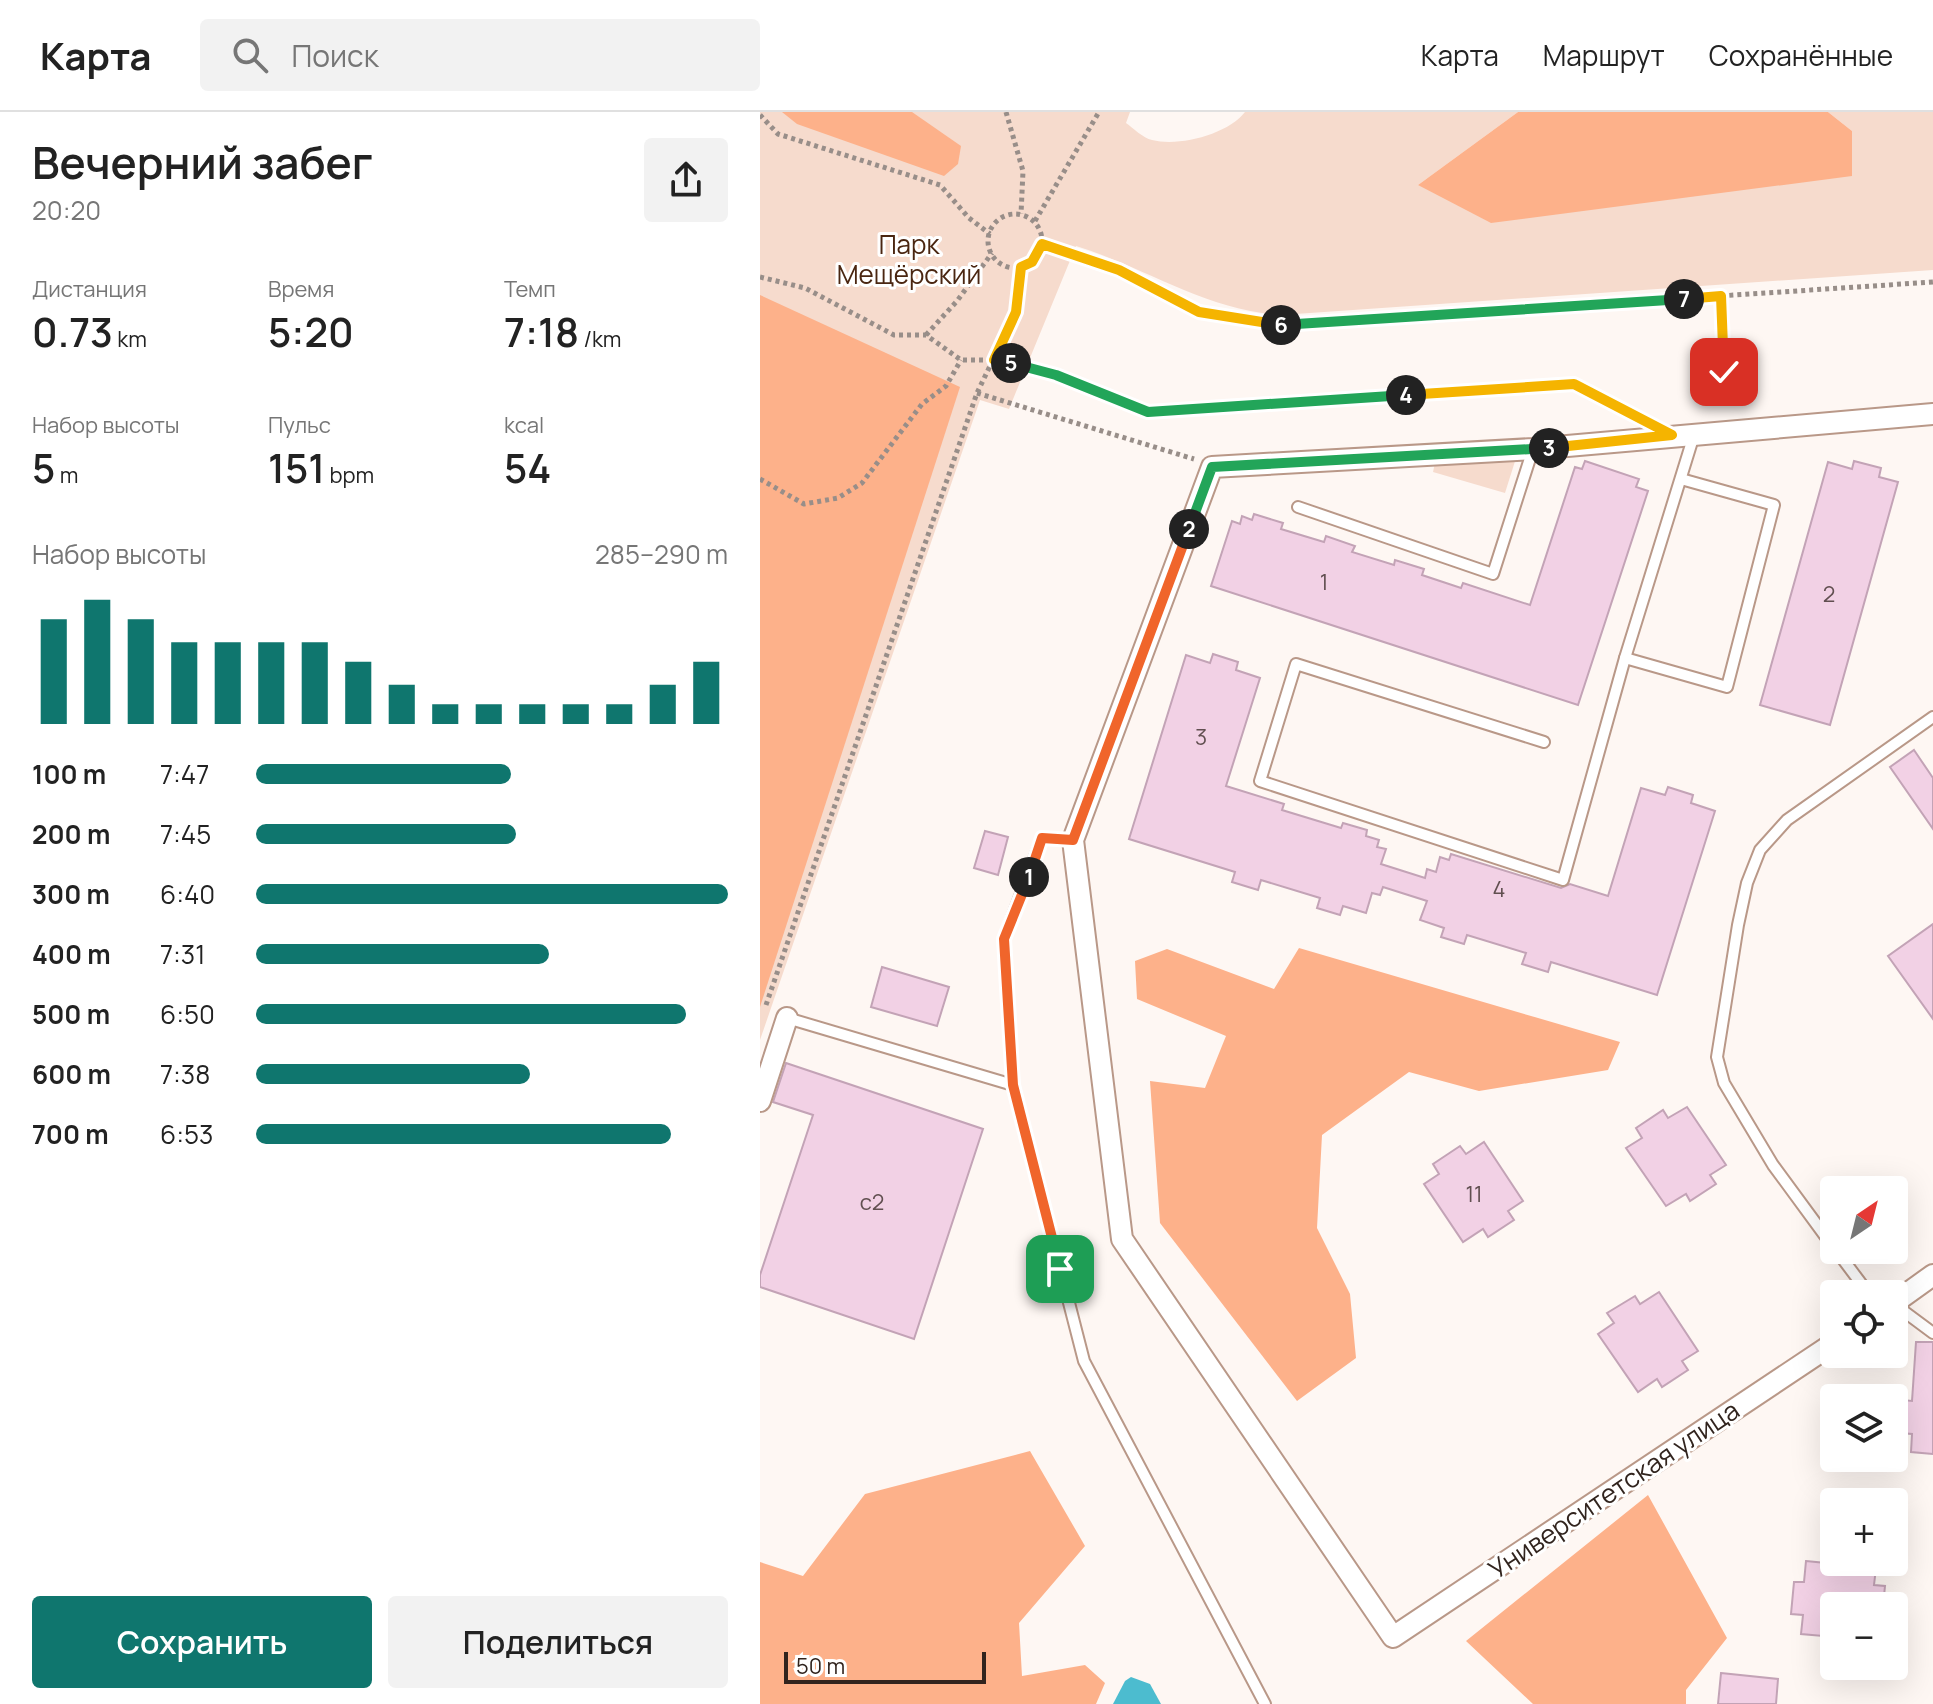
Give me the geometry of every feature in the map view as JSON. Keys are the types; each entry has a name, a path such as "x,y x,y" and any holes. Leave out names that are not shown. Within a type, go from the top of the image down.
{"street":[{"path":"1073,840 1212,467 1533,449 1933,414"},
{"name":"Университетская улица","path":"1073,840 1122,1239 1393,1637 1820,1352"},
{"path":"760,1101 787,1018"},
{"path":"1908,1293 1933,1275"}],"lane":[{"path":"1544,742 1296,664 1260,781 1563,880 1625,658 1695,433"},
{"path":"1298,507 1493,574 1533,449"},
{"path":"1625,658 1727,687 1774,505 1681,479"},
{"path":"1820,1229 1773,1165 1724,1083 1717,1057 1747,883 1760,850 1787,820 1933,717"},
{"path":"1073,840 1042,838 1004,939 1013,1085 1084,1361 1265,1704"},
{"path":"787,1018 1013,1085"},
{"path":"1846,1264 1858,1280"},
{"path":"1908,1314 1933,1333"}],"path":[{"path":"1006,112 1023,171 1021,214"},
{"path":"1034,221 1099,112"},
{"path":"760,115 778,134 940,185 969,218 990,234"},
{"path":"1021,214 1034,221 1042,244 1032,262 1021,267 1006,266 992,253 990,234 1003,217 1021,214"},
{"path":"1042,244 1119,270 1199,312 1278,325 1933,282"},
{"path":"926,335 957,301 992,253"},
{"path":"765,1009 977,393 1016,312 1021,267"},
{"path":"760,277 805,288 894,335 926,335 961,360 994,360 1056,375 1148,412 1574,384 1672,435"},
{"path":"1721,296 1724,372"},
{"path":"760,479 804,504 838,498 862,483 922,404 946,386 961,360"},
{"path":"977,393 1194,459"}],"green space":[{"name":"Парк Мещёрский","path":"760,112 1130,112 1126,123 1145,137 1176,142 1203,137 1227,127 1245,112 1518,112 1418,185 1852,131 1828,112 1933,112 1933,270 1281,315 1254,312 1202,297 1076,246 1009,409 980,400 760,1040"},
{"path":"1516,458 1505,493 1433,472 1435,463"}],"shaded area":[{"path":"782,112 912,112 961,146 958,164 944,176 797,124"},
{"path":"1518,112 1828,112 1852,131 1852,176 1491,223 1418,185"},
{"path":"760,295 960,387 760,1007"},
{"path":"1299,948 1620,1042 1608,1070 1479,1091 1409,1072 1322,1135 1317,1228 1350,1294 1356,1358 1297,1401 1160,1223 1150,1081 1205,1088 1226,1036 1137,999 1135,961 1167,949 1274,989"},
{"path":"1030,1451 1085,1546 1019,1623 1022,1676 1085,1665 1105,1683 1096,1704 760,1704 760,1562 803,1576 865,1494"},
{"path":"1648,1495 1727,1638 1686,1690 1686,1704 1533,1704 1466,1641"}],"water":[{"path":"1131,1677 1150,1684 1161,1704 1113,1704 1125,1681"}],"building":[{"path":"1585,461 1639,479 1636,487 1648,491 1578,705 1211,586 1232,521 1240,524 1242,516 1252,520 1254,514 1283,523 1281,529 1324,542 1326,536 1355,546 1352,552 1394,565 1395,560 1424,569 1422,575 1461,588 1463,583 1530,605 1575,467 1582,469"},
{"path":"1854,461 1881,468 1879,477 1898,482 1830,725 1760,705 1828,462 1852,469"},
{"path":"1213,654 1238,662 1236,670 1260,678 1226,786 1284,804 1282,810 1341,828 1343,823 1367,830 1366,836 1379,840 1377,847 1386,849 1381,864 1425,878 1427,869 1436,872 1440,857 1449,860 1451,854 1561,888 1570,884 1608,896 1641,788 1665,795 1668,787 1693,795 1691,803 1715,811 1657,995 1551,962 1548,972 1522,964 1526,953 1467,935 1464,944 1441,937 1444,928 1420,920 1427,901 1383,887 1380,895 1372,893 1366,913 1343,906 1340,915 1317,908 1320,898 1261,880 1258,890 1232,882 1235,872 1129,839 1186,655 1210,663"},
{"path":"1914,750 1933,778 1933,829 1890,767"},
{"path":"985,831 1008,837 998,875 974,868"},
{"path":"1933,924 1933,1019 1888,956"},
{"path":"882,967 949,987 937,1026 871,1007"},
{"path":"786,1063 983,1129 914,1339 760,1287 760,1275 813,1115 773,1102"},
{"path":"1687,1107 1726,1165 1710,1175 1716,1184 1690,1201 1686,1194 1666,1206 1626,1148 1642,1138 1636,1128 1663,1110 1668,1118"},
{"path":"1484,1142 1523,1201 1508,1211 1514,1220 1488,1237 1483,1229 1463,1242 1424,1184 1439,1174 1433,1164 1460,1146 1466,1154"},
{"path":"1659,1292 1698,1351 1682,1361 1688,1370 1662,1387 1657,1379 1638,1392 1598,1334 1614,1323 1607,1313 1635,1296 1640,1304"},
{"path":"1916,1342 1933,1342 1933,1454 1911,1452 1908,1401 1912,1401"},
{"path":"1806,1561 1820,1562 1820,1576 1875,1576 1874,1585 1885,1586 1884,1592 1820,1592 1820,1636 1801,1634 1803,1615 1791,1614 1794,1582 1804,1582"},
{"path":"1721,1673 1778,1679 1776,1704 1718,1704"}],"route":[{"path":"1060,1269 1013,1085 1004,939 1042,838 1073,840 1212,467 1533,449 1672,435 1574,384 1148,412 1056,375 994,360 1016,312 1021,267 1032,262 1040,253 1042,244 1119,270 1199,312 1278,325 1721,296 1724,372"}]}
